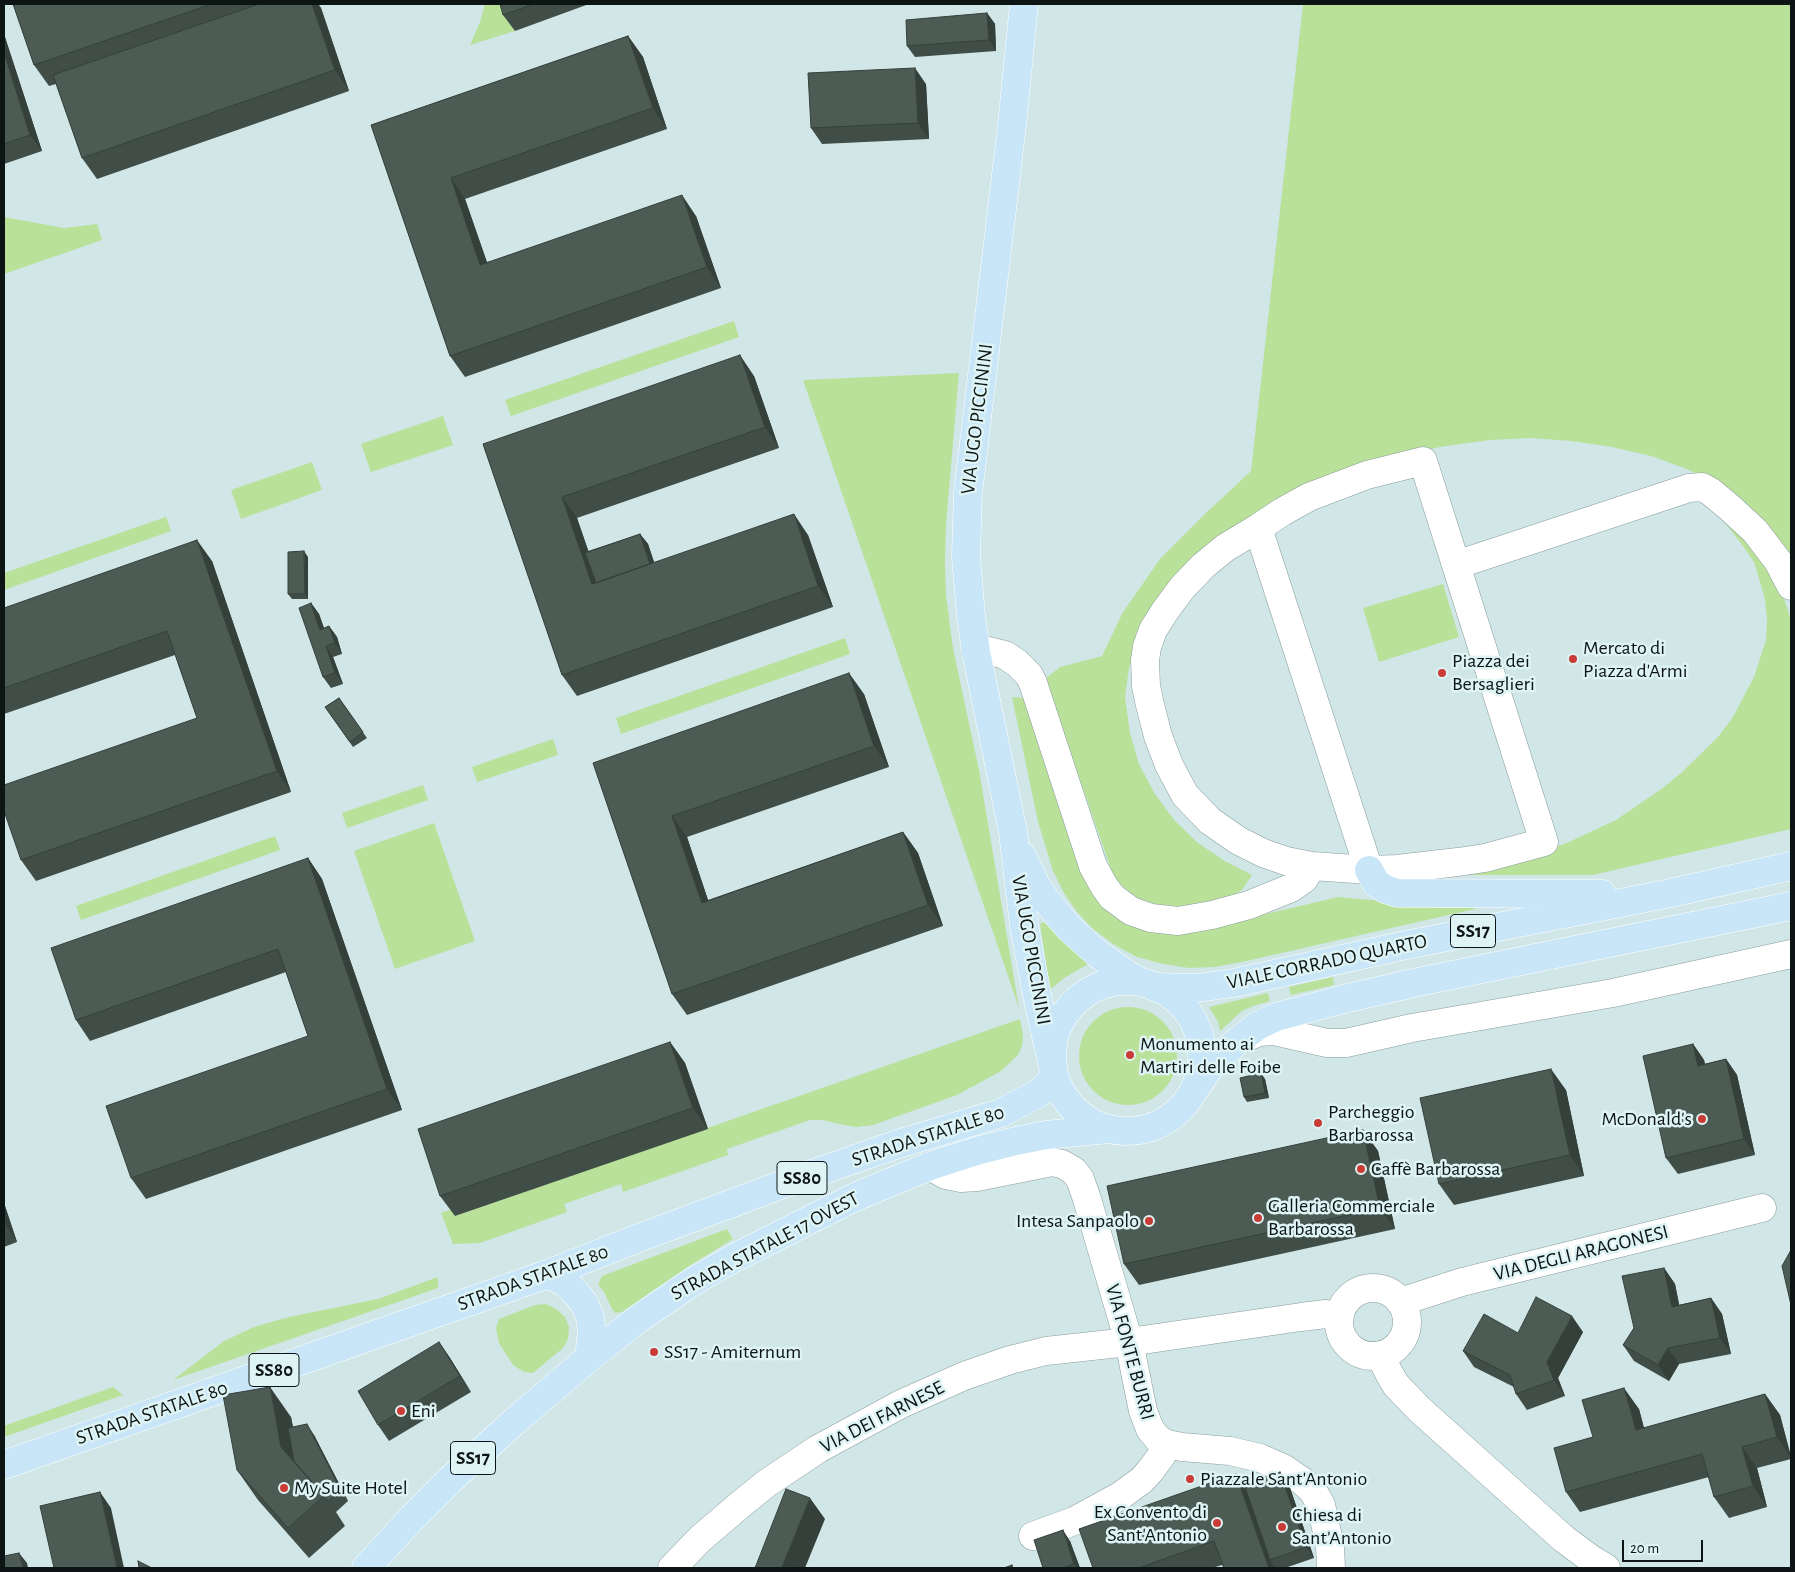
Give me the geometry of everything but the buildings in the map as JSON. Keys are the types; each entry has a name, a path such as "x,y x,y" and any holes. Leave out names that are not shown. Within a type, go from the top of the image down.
{"main road":[{"name":"VIA UGO PICCININI","path":"1024,4 1012,125 968,493 966,557 976,652 1012,832 1024,926 1054,1072"},
{"name":"VIA UGO PICCININI","path":"1012,832 1032,878 1056,914 1098,954 1128,975 1150,985"},
{"name":"VIALE CORRADO QUARTO","path":"1150,985 1197,988 1234,983 1406,944 1666,894 1791,866"},
{"path":"1369,870 1373,879 1380,886 1398,893 1666,894"},
{"name":"VIALE CORRADO QUARTO","path":"1193,1092 1210,1067 1230,1047 1252,1029 1266,1021 1348,998 1791,906"},
{"path":"1134,982 1150,985 1164,991 1186,1009 1196,1026 1201,1044 1202,1064 1189,1100 1176,1113 1153,1127 1136,1131 1109,1129 1091,1122 1075,1110 1064,1095 1054,1072 1053,1046 1059,1026 1070,1009 1077,1001 1094,990 1114,983 1134,982"},
{"name":"STRADA STATALE 80","path":"4,1464 545,1275 789,1182 898,1144 1001,1113 1039,1093 1054,1072"},
{"name":"STRADA STATALE 17 OVEST","path":"366,1568 450,1480 516,1420 589,1358 666,1299 724,1264 855,1197 930,1166 1016,1141 1109,1129"},
{"path":"545,1275 566,1283 584,1304 590,1317 592,1331 589,1358"}],"street":[{"path":"1423,461 1544,842 1518,850 1467,861 1397,869 1369,870 1312,866 1286,861 1263,853 1239,841 1210,821 1196,808 1176,781 1158,736 1146,686 1145,660 1147,647 1153,630 1182,588 1203,566 1225,548 1258,528 1310,497 1335,486 1367,475 1423,461"},
{"path":"1456,565 1688,488 1702,487 1711,492 1755,531 1778,561 1791,586"},
{"path":"1258,528 1369,870"},
{"path":"976,652 989,651 1005,655 1017,662 1029,675 1093,866 1112,897 1130,910 1151,918 1163,920 1186,920 1212,915 1249,905 1291,888 1304,879 1312,866"},
{"name":"VIALE CORRADO QUARTO","path":"1230,1047 1250,1035 1269,1031 1292,1034 1327,1043 1346,1043 1412,1028 1613,993 1791,954"},
{"name":"VIA FONTE BURRI","path":"930,1166 946,1175 961,1178 977,1177 1055,1162 1066,1166 1076,1174 1087,1199 1129,1342 1145,1418 1154,1434 1166,1444 1230,1452 1260,1458 1283,1468 1302,1481 1313,1491 1320,1505 1327,1528 1332,1568"},
{"name":"VIA DEGLI ARAGONESI","path":"1400,1302 1462,1282 1762,1208"},
{"path":"1366,1289 1383,1289 1393,1294 1400,1302 1406,1312 1405,1334 1391,1351 1380,1355 1369,1355 1359,1352 1350,1346 1343,1337 1340,1327 1340,1316 1344,1305 1351,1296 1366,1289"},
{"path":"1129,1342 1300,1317 1326,1314 1340,1316"},
{"name":"VIA DEI FARNESE","path":"672,1568 706,1534 767,1483 835,1439 901,1404 964,1376 1024,1356 1129,1342"},
{"path":"1380,1355 1396,1385 1419,1410 1564,1539 1591,1560 1606,1568"},
{"path":"1033,1536 1074,1521 1126,1492 1150,1472 1162,1455 1166,1444"}],"green space":[{"path":"485,4 505,4 515,31 470,45 480,22"},
{"path":"1303,4 1791,4 1791,563 1702,476 1651,456 1612,447 1571,441 1531,438 1490,440 1440,447 1394,458 1288,499 1134,652 1129,668 1125,697 1130,733 1139,764 1155,794 1175,821 1198,843 1225,861 1252,875 1242,890 1229,898 1166,909 1137,898 1119,883 1113,875 1045,679 1060,667 1102,656 1123,612 1160,559 1251,471"},
{"path":"4,217 64,228 97,224 102,240 4,274"},
{"path":"734,321 739,337 511,416 505,400"},
{"path":"959,373 946,524 946,595 953,648 979,770 1019,1008 803,380"},
{"path":"443,416 453,445 371,472 361,444"},
{"path":"312,462 322,490 241,519 231,490"},
{"path":"1711,505 1746,536 1781,589 1791,620 1791,829 1593,875 1466,875 1466,871 1525,858 1569,842 1616,820 1681,773 1718,737 1733,717 1754,677 1766,640 1767,619 1765,599 1754,562"},
{"path":"166,517 171,531 4,590 4,573"},
{"path":"1443,584 1459,637 1379,662 1363,608"},
{"path":"845,638 850,654 621,734 616,718"},
{"path":"1012,697 1022,698 1026,701 1090,886 1211,927 1338,897 1394,902 1474,902 1475,909 1214,967 1189,968 1137,957 1113,944 1093,929 1077,912 1064,893 1053,871 1038,822"},
{"path":"553,739 558,755 477,782 472,767"},
{"path":"423,785 428,800 347,828 342,813"},
{"path":"434,823 475,941 395,969 354,851"},
{"path":"275,836 280,850 81,920 76,906"},
{"path":"1044,922 1060,939 1090,963 1064,978 1050,990 1040,924"},
{"path":"1333,977 1334,985 1291,995 1289,987"},
{"path":"1268,993 1270,1001 1242,1011 1220,1031 1218,1022 1209,1007"},
{"path":"1128,1007 1147,1011 1162,1022 1173,1037 1177,1056 1173,1075 1162,1090 1147,1101 1128,1105 1109,1101 1094,1090 1083,1075 1079,1056 1083,1037 1094,1022 1109,1011"},
{"path":"1020,1019 1023,1035 1022,1046 1018,1055 1001,1071 957,1095 873,1125 856,1127 823,1120 810,1120 727,1149 728,1155 623,1192 621,1184 564,1204 567,1212 480,1243 453,1244 441,1213 452,1209 455,1216"},
{"path":"727,1229 733,1239 686,1268 622,1312 615,1313 598,1284 602,1276"},
{"path":"438,1277 438,1288 173,1380 224,1341 254,1327 289,1317 378,1299"},
{"path":"546,1304 556,1309 565,1317 569,1327 568,1339 563,1348 533,1373 524,1372 513,1365 499,1343 496,1328 499,1319 535,1305"},
{"path":"113,1387 123,1395 4,1437 4,1426"}],"place":[{"name":"Mercato di Piazza d'Armi","path":"1573,659"},
{"name":"Piazza dei Bersaglieri","path":"1442,673"},
{"name":"Monumento ai Martiri delle Foibe","path":"1130,1055"},
{"name":"McDonald's","path":"1702,1119"},
{"name":"Parcheggio Barbarossa","path":"1318,1123"},
{"name":"Caffè Barbarossa","path":"1361,1169"},
{"name":"Galleria Commerciale Barbarossa","path":"1258,1218"},
{"name":"Intesa Sanpaolo","path":"1149,1221"},
{"name":"SS17 - Amiternum","path":"654,1352"},
{"name":"Eni","path":"401,1411"},
{"name":"Piazzale Sant'Antonio","path":"1190,1479"},
{"name":"My Suite Hotel","path":"284,1488"},
{"name":"Ex Convento di Sant'Antonio","path":"1217,1523"},
{"name":"Chiesa di Sant'Antonio","path":"1282,1527"}]}
